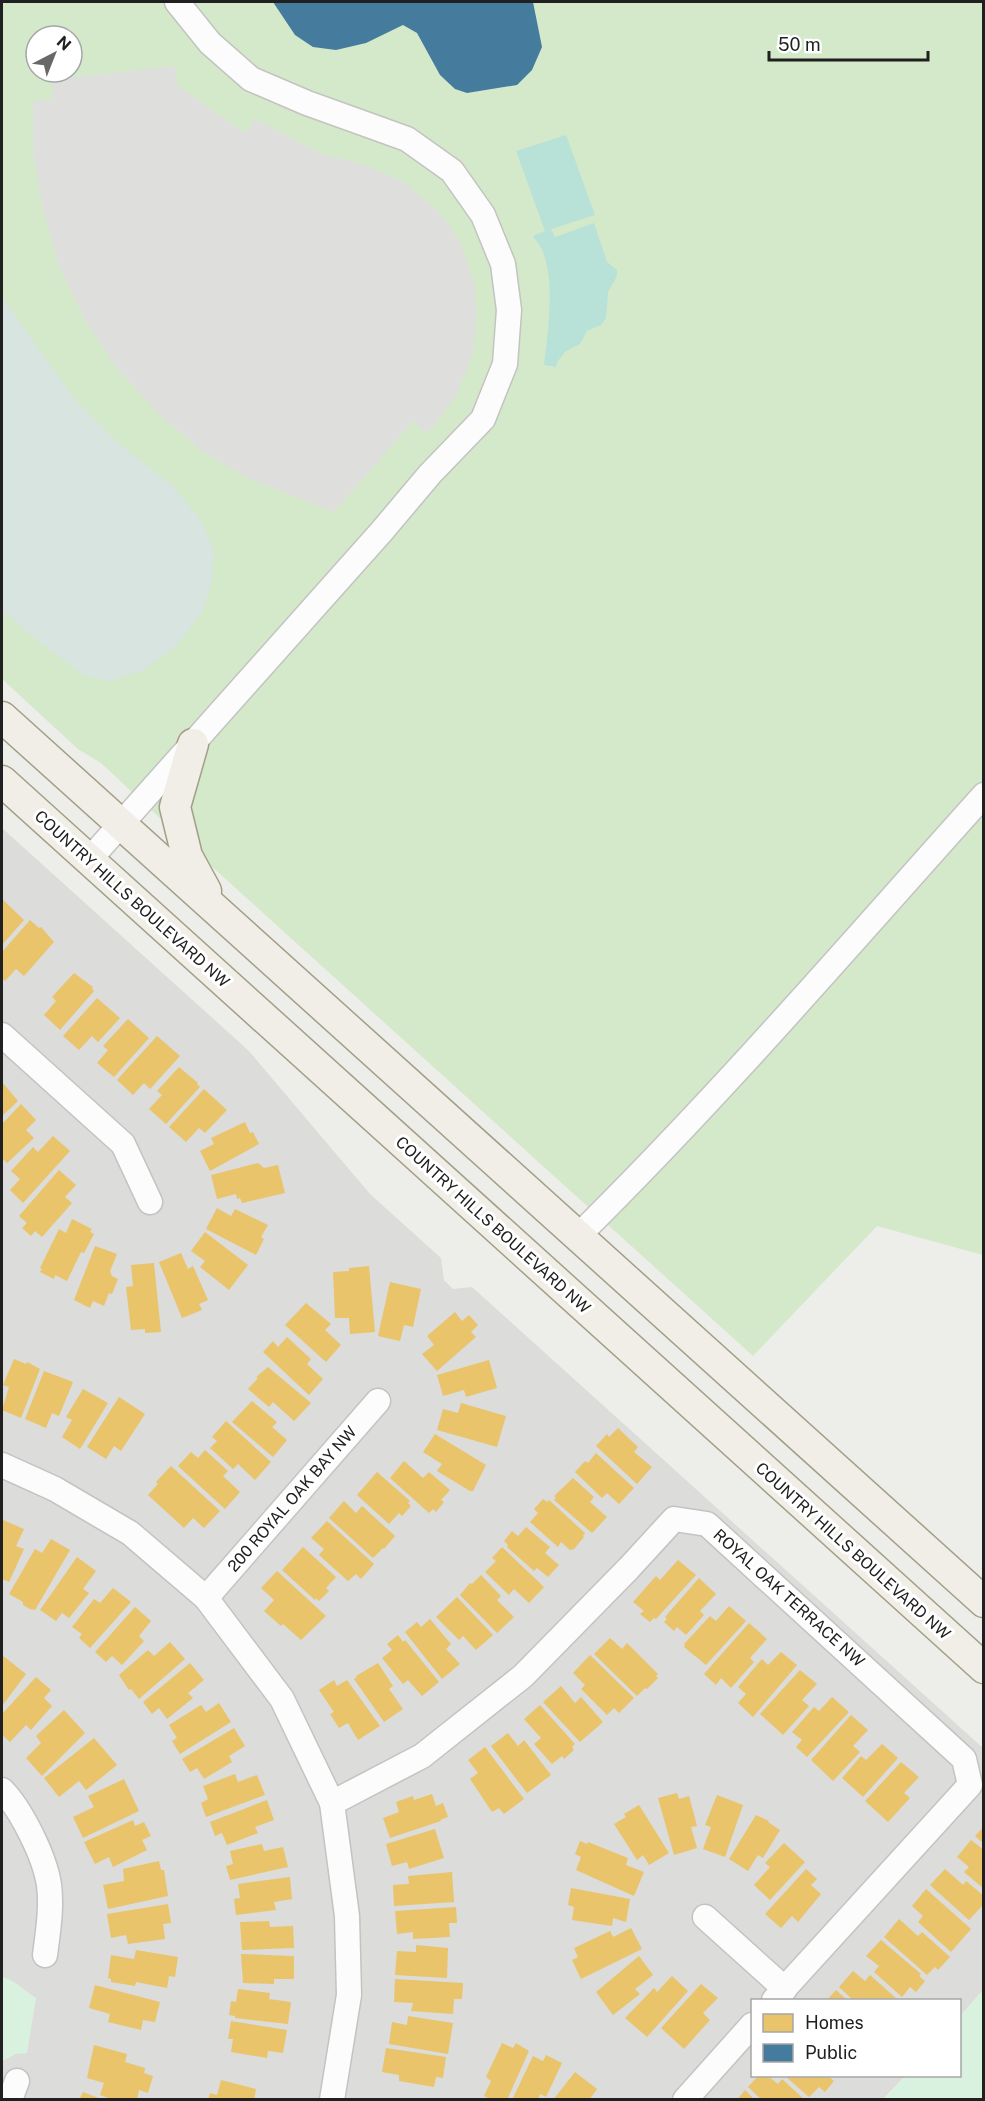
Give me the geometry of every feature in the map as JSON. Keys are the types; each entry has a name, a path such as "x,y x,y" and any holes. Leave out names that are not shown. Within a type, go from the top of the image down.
{"main road":[{"path":"2,717 984,1602"},
{"path":"193,744 175,807 187,856 216,910"},
{"name":"COUNTRY HILLS BOULEVARD NW","path":"2,781 984,1668"}],"street":[{"path":"89,860 430,474 483,419 505,364 508,310 502,264 483,215 452,171 407,139 307,104 250,79 210,44 177,2"},
{"path":"578,1236 651,1163 722,1086 984,795"},
{"path":"2,1035 123,1144 150,1202"},
{"name":"200 ROYAL OAK BAY NW","path":"206,1598 378,1401"},
{"path":"2,1465 55,1488 130,1533 206,1598 282,1699 332,1803 348,1916 349,1995 336,2099"},
{"name":"ROYAL OAK TERRACE NW","path":"332,1803 422,1756 523,1676 674,1519 707,1524 964,1759 970,1785 780,1995"},
{"path":"2,1790 12,1800 36,1844 49,1884 49,1927 45,1955"},
{"path":"705,1917 780,1995"},
{"path":"685,2100 751,2027"}],"shaded area":[{"path":"174,66 178,86 245,133 255,119 322,154 365,165 404,182 441,214 460,242 473,279 477,313 472,356 456,396 427,434 413,421 334,512 248,478 203,452 158,413 117,368 86,322 58,264 42,205 33,151 33,101 52,99 52,84 84,84 84,76"},
{"path":"566,135 595,215 551,229 555,237 594,223 607,262 617,270 617,276 608,292 606,318 601,325 587,331 580,344 565,352 556,367 544,365 550,308 549,278 543,252 533,236 545,231 516,151"},
{"path":"2,297 76,401 119,444 172,485 200,519 214,551 211,585 202,613 175,647 144,670 110,681 85,676 29,634 2,610"},
{"path":"2,828 249,1051 370,1194 441,1258 444,1280 453,1289 472,1287 983,1748 983,1990 961,2015 961,1999 751,1999 751,2077 904,2077 883,2099 2,2099"}],"green space":[{"path":"2,2 983,2 983,1255 877,1226 753,1356 209,864 101,763 78,749 2,679"},
{"path":"2,1977 16,1983 36,1998 27,2053 16,2054 2,2061"},
{"path":"983,1990 983,2099 884,2099 905,2077 961,2077 961,2015"}],"building: Homes":[{"path":"2,899 24,920 2,945"},
{"path":"30,920 39,928 41,927 54,942 24,976 16,969 5,981 2,978 2,952"},
{"path":"74,973 93,987 94,991 60,1030 44,1015 56,1001 52,997"},
{"path":"97,998 120,1018 98,1042 92,1036 79,1050 63,1036"},
{"path":"128,1019 149,1038 114,1077 97,1063 108,1050 103,1046"},
{"path":"157,1036 180,1056 150,1089 144,1083 133,1095 117,1080"},
{"path":"179,1067 200,1087 166,1124 149,1109 162,1095 157,1091"},
{"path":"2,1082 18,1101 2,1116"},
{"path":"204,1089 227,1110 205,1133 199,1128 186,1142 169,1127"},
{"path":"21,1104 36,1120 26,1130 34,1138 7,1163 2,1158 2,1124"},
{"path":"245,1122 259,1144 210,1171 200,1151 214,1144 211,1138"},
{"path":"53,1136 70,1151 23,1203 10,1190 20,1179 11,1171 33,1147 38,1152"},
{"path":"258,1163 264,1168 278,1165 285,1193 242,1203 240,1198 237,1199 236,1194 217,1199 211,1175"},
{"path":"59,1170 76,1185 65,1197 72,1203 42,1237 35,1231 31,1236 22,1228 27,1223 19,1216"},
{"path":"217,1208 231,1216 235,1209 268,1225 261,1237 264,1239 256,1255 206,1229"},
{"path":"72,1219 92,1229 90,1232 94,1234 84,1253 81,1252 67,1281 55,1275 54,1279 40,1272 42,1269 40,1268 59,1229 66,1233"},
{"path":"205,1232 248,1265 229,1290 200,1267 205,1261 191,1251"},
{"path":"95,1246 117,1254 110,1271 112,1276 118,1279 104,1306 93,1301 90,1308 74,1300"},
{"path":"181,1253 188,1269 193,1266 208,1300 199,1304 202,1310 182,1318 159,1262"},
{"path":"154,1263 161,1332 145,1333 145,1329 131,1330 126,1287 133,1286 131,1265"},
{"path":"369,1266 375,1332 350,1334 349,1318 335,1318 333,1272"},
{"path":"390,1282 421,1289 413,1327 404,1325 400,1341 378,1336"},
{"path":"306,1303 331,1324 325,1330 341,1345 326,1362 285,1325"},
{"path":"455,1312 462,1321 469,1315 478,1325 471,1332 476,1337 437,1371 422,1354 434,1345 427,1336"},
{"path":"287,1337 311,1359 307,1364 323,1379 309,1395 263,1352 273,1341 278,1347"},
{"path":"14,1359 26,1364 27,1362 40,1369 21,1418 2,1410 9,1387 3,1385"},
{"path":"489,1360 497,1388 466,1397 464,1390 443,1396 437,1375"},
{"path":"268,1367 311,1403 294,1421 273,1402 269,1407 248,1389 258,1378 256,1377"},
{"path":"44,1371 73,1382 59,1416 52,1413 46,1428 25,1419"},
{"path":"83,1389 108,1403 80,1449 62,1437 72,1420 66,1417"},
{"path":"119,1397 145,1414 121,1451 114,1446 106,1459 87,1447"},
{"path":"252,1401 277,1422 272,1427 287,1440 273,1457 232,1422"},
{"path":"461,1403 506,1416 497,1447 437,1430 443,1409 458,1413"},
{"path":"226,1421 271,1462 255,1480 238,1464 233,1469 210,1448 217,1441 212,1437"},
{"path":"618,1428 638,1447 634,1452 652,1467 637,1484 596,1446 607,1434 609,1437"},
{"path":"435,1434 486,1465 473,1491 437,1471 442,1464 423,1452"},
{"path":"205,1450 228,1471 223,1476 240,1492 225,1509 178,1466 191,1452 198,1458"},
{"path":"596,1453 634,1488 619,1504 607,1493 602,1498 575,1472 585,1461 588,1463"},
{"path":"404,1461 423,1478 429,1472 450,1490 441,1500 444,1502 436,1512 433,1509 429,1513 390,1478"},
{"path":"171,1466 220,1511 204,1528 193,1518 184,1528 148,1495 158,1484 156,1482"},
{"path":"377,1472 410,1501 408,1503 411,1506 402,1516 399,1513 389,1524 357,1495"},
{"path":"573,1478 594,1497 590,1502 607,1517 592,1533 554,1500 556,1498 554,1496"},
{"path":"543,1499 547,1502 549,1500 585,1533 574,1549 570,1550 561,1542 558,1547 530,1522 538,1513 534,1509"},
{"path":"344,1501 356,1513 362,1506 395,1536 373,1558 329,1518"},
{"path":"3,1520 24,1529 16,1546 24,1549 9,1582 2,1579"},
{"path":"327,1521 374,1564 361,1579 356,1574 348,1581 319,1555 324,1549 311,1538"},
{"path":"526,1527 550,1547 545,1553 559,1565 548,1577 537,1568 534,1571 507,1547 504,1541 512,1531 518,1536"},
{"path":"51,1539 70,1550 35,1610 30,1609 9,1594 35,1549 42,1553"},
{"path":"303,1547 336,1577 326,1588 329,1591 319,1601 316,1598 315,1600 282,1570"},
{"path":"502,1547 544,1587 529,1603 514,1589 509,1595 485,1572 496,1561 492,1558"},
{"path":"77,1557 96,1571 83,1589 89,1593 69,1618 62,1613 56,1621 40,1610"},
{"path":"678,1560 696,1575 656,1619 650,1622 640,1614 644,1611 633,1602 656,1576 660,1580"},
{"path":"277,1571 326,1616 301,1640 264,1611 274,1600 261,1588"},
{"path":"481,1575 501,1596 497,1600 514,1617 497,1633 460,1595"},
{"path":"699,1578 716,1594 700,1611 704,1615 686,1635 677,1627 674,1631 664,1622 667,1619 665,1617"},
{"path":"113,1588 131,1602 90,1648 79,1638 82,1634 72,1627 94,1599 100,1603"},
{"path":"457,1597 493,1635 476,1650 463,1636 459,1640 436,1617"},
{"path":"729,1606 746,1621 706,1665 684,1647 684,1644 710,1616 716,1621"},
{"path":"135,1607 151,1621 139,1636 144,1641 122,1665 112,1656 106,1662 95,1652"},
{"path":"430,1619 451,1644 446,1649 460,1664 442,1679 405,1632 417,1622 421,1627"},
{"path":"749,1623 767,1639 750,1658 754,1662 731,1688 721,1678 716,1685 704,1674"},
{"path":"398,1635 403,1642 405,1640 439,1682 422,1696 408,1680 403,1684 382,1658 392,1650 387,1644"},
{"path":"610,1638 622,1649 627,1643 658,1674 656,1676 658,1678 637,1696 594,1654"},
{"path":"170,1642 185,1659 139,1699 131,1689 129,1690 119,1675 148,1650 154,1656"},
{"path":"781,1652 797,1665 753,1717 738,1703 746,1694 738,1687 762,1659 768,1665"},
{"path":"2,1655 26,1674 2,1706"},
{"path":"590,1655 634,1698 619,1713 614,1708 607,1715 581,1689 585,1685 573,1673"},
{"path":"190,1663 204,1680 188,1693 193,1698 167,1719 159,1708 152,1714 143,1702"},
{"path":"378,1663 393,1686 389,1689 403,1709 384,1722 354,1679"},
{"path":"800,1670 817,1684 802,1700 809,1706 783,1735 760,1714"},
{"path":"36,1677 51,1690 44,1698 52,1706 31,1730 26,1725 10,1742 2,1735 2,1714"},
{"path":"334,1680 337,1686 347,1680 380,1726 358,1740 348,1723 339,1728 330,1714 334,1712 319,1690"},
{"path":"561,1686 575,1703 581,1697 603,1722 580,1742 543,1702"},
{"path":"832,1697 849,1712 807,1757 796,1747 802,1740 792,1732 814,1707 819,1711"},
{"path":"219,1703 231,1722 180,1754 172,1741 177,1738 169,1725 201,1705 206,1712"},
{"path":"540,1705 575,1744 572,1747 574,1750 564,1759 562,1756 552,1764 534,1744 541,1738 524,1719"},
{"path":"64,1710 85,1733 42,1776 26,1758 41,1743 36,1736"},
{"path":"851,1715 868,1730 853,1746 860,1752 833,1781 811,1760"},
{"path":"234,1728 245,1746 229,1756 232,1762 204,1779 197,1768 190,1772 182,1759"},
{"path":"508,1733 518,1746 524,1740 551,1775 527,1793 491,1746"},
{"path":"94,1738 117,1765 86,1790 79,1781 59,1797 44,1778"},
{"path":"882,1744 898,1758 863,1797 842,1778 861,1756 866,1760"},
{"path":"485,1747 524,1799 504,1814 499,1808 492,1812 470,1779 478,1773 468,1760"},
{"path":"901,1762 919,1777 904,1793 910,1798 888,1822 865,1801"},
{"path":"235,1774 238,1782 257,1775 265,1795 206,1817 201,1803 208,1799 203,1786"},
{"path":"124,1779 139,1811 83,1838 73,1817 94,1807 88,1796"},
{"path":"677,1793 679,1799 689,1796 697,1826 691,1827 697,1848 674,1855 658,1798"},
{"path":"432,1794 436,1806 443,1803 448,1817 390,1838 383,1818 399,1812 396,1802 413,1796 414,1800"},
{"path":"717,1795 743,1805 725,1857 703,1849 711,1827 705,1825"},
{"path":"267,1800 274,1820 255,1827 258,1833 227,1845 222,1833 215,1836 210,1822"},
{"path":"639,1805 669,1853 649,1865 643,1855 637,1860 614,1824 626,1817 624,1814"},
{"path":"756,1815 769,1821 780,1830 763,1858 758,1855 748,1871 729,1859"},
{"path":"133,1820 135,1826 144,1822 151,1836 142,1840 147,1850 113,1867 109,1857 95,1864 84,1842"},
{"path":"984,1826 984,1844 975,1836"},
{"path":"435,1829 444,1858 409,1869 407,1862 392,1866 386,1844"},
{"path":"971,1840 984,1850 984,1889 964,1872 969,1867 957,1857"},
{"path":"580,1841 628,1858 626,1865 644,1872 634,1896 576,1870 581,1857 575,1854"},
{"path":"784,1843 805,1862 770,1900 754,1885 770,1867 765,1863"},
{"path":"262,1844 264,1851 283,1847 288,1867 230,1880 226,1866 233,1864 230,1851"},
{"path":"159,1861 161,1870 164,1870 168,1896 108,1909 103,1885 124,1881 123,1869"},
{"path":"806,1869 817,1879 811,1885 821,1894 798,1922 792,1916 781,1928 765,1914"},
{"path":"945,1869 963,1885 966,1881 984,1896 984,1904 969,1920 930,1885"},
{"path":"452,1872 454,1902 394,1906 393,1885 409,1884 408,1876"},
{"path":"290,1877 292,1899 274,1902 276,1910 236,1915 234,1899 240,1898 238,1884"},
{"path":"571,1888 630,1899 626,1922 613,1918 612,1926 572,1920 574,1907 568,1905"},
{"path":"926,1889 971,1929 951,1952 918,1922 923,1916 912,1906"},
{"path":"168,1904 171,1923 163,1924 165,1939 128,1944 126,1935 111,1938 107,1914"},
{"path":"456,1907 457,1923 449,1923 450,1937 413,1939 413,1932 397,1934 395,1911"},
{"path":"899,1919 918,1936 922,1932 950,1957 938,1970 935,1967 927,1975 884,1937"},
{"path":"269,1921 270,1927 293,1926 294,1948 242,1950 240,1922"},
{"path":"631,1928 642,1949 581,1979 572,1960 578,1957 574,1948 610,1931 613,1937"},
{"path":"881,1940 921,1974 919,1976 925,1981 916,1992 910,1987 902,1997 874,1972 879,1966 866,1956"},
{"path":"416,1945 448,1948 447,1978 395,1975 397,1951 416,1952"},
{"path":"136,1950 178,1957 175,1977 169,1976 167,1988 136,1982 135,1986 111,1982 108,1978 111,1955 134,1959"},
{"path":"241,1954 294,1956 294,1979 274,1979 274,1984 243,1983"},
{"path":"639,1956 653,1975 635,1989 640,1994 613,2015 596,1992"},
{"path":"853,1971 865,1981 870,1975 897,1999 852,1999 839,1987"},
{"path":"672,1976 688,1991 647,2037 625,2018 654,1988 657,1992"},
{"path":"395,1979 463,1983 462,1999 454,1999 453,2014 411,2011 413,2003 394,2002"},
{"path":"701,1984 718,1998 703,2013 710,2020 684,2049 661,2028"},
{"path":"95,1985 160,2002 155,2022 143,2020 141,2030 108,2022 110,2014 89,2008"},
{"path":"238,1989 270,1993 269,1999 291,2002 288,2024 235,2018 229,2015 231,2001 236,2002"},
{"path":"836,1990 846,1999 828,1999"},
{"path":"408,2016 453,2023 448,2054 389,2044 392,2022 407,2025"},
{"path":"231,2021 287,2030 283,2053 268,2051 267,2058 231,2052 233,2039 228,2039"},
{"path":"502,2043 513,2048 516,2043 529,2051 507,2100 492,2100 484,2096 491,2081 486,2077"},
{"path":"94,2045 127,2054 125,2062 145,2068 144,2073 153,2076 148,2093 139,2090 137,2100 114,2100 100,2095 104,2083 87,2078"},
{"path":"386,2048 446,2057 443,2078 436,2077 434,2087 399,2081 399,2075 382,2072"},
{"path":"546,2055 562,2063 546,2097 540,2094 538,2100 512,2100 533,2056 543,2061"},
{"path":"575,2072 597,2089 589,2100 553,2100"},
{"path":"757,2077 769,2077 778,2084 782,2079 805,2100 762,2100 748,2087"},
{"path":"786,2077 829,2077 834,2081 825,2092 819,2087 809,2097"},
{"path":"221,2080 256,2089 254,2100 208,2100 210,2093 217,2095"},
{"path":"745,2090 755,2100 737,2100"},
{"path":"83,2092 101,2099 101,2100 79,2100"}],"building: Public":[{"path":"273,2 533,2 542,47 532,70 517,85 467,93 455,89 440,75 417,33 403,25 366,43 336,50 313,47 295,35"}]}
